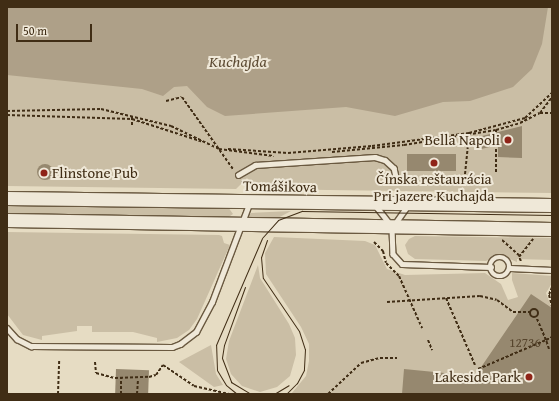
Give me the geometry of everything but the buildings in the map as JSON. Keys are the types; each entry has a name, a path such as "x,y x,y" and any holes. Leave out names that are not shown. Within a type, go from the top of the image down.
{"main road":[{"name":"Tomášikova","path":"7,198 250,197 409,204 552,205"},
{"path":"7,220 242,222 552,229"}],"lane":[{"path":"238,175 255,165 375,157 385,160 394,168 397,181"},
{"path":"7,328 17,339 38,346 172,347 180,344 199,328 224,273 250,197"},
{"path":"374,203 392,226 393,254 402,264 491,267"},
{"path":"392,226 409,204"},
{"path":"501,258 508,261 510,268 507,274 500,277 494,274 491,267 494,260 501,258"},
{"path":"510,268 552,270"}],"path":[{"path":"219,149 288,153 372,146 451,136 525,118 552,93"},
{"path":"540,113 552,96"},
{"path":"166,101 182,97 238,175 250,197"},
{"path":"7,111 101,109 132,115 171,126 219,149 283,156 469,135 496,130 520,123 540,113 552,113"},
{"path":"7,115 132,119 201,143 205,142"},
{"path":"132,115 132,125"},
{"path":"496,130 496,172"},
{"path":"464,184 469,135"},
{"path":"497,236 520,256 520,261 526,261"},
{"path":"520,256 535,237"},
{"path":"374,242 383,251 386,263 399,276 422,328"},
{"path":"552,287 549,295 552,306"},
{"path":"387,302 410,299 490,297 512,312 530,312 536,309 538,312 536,317"},
{"path":"446,298 475,365"},
{"path":"530,312 536,317 549,349"},
{"path":"478,369 552,337"},
{"path":"428,340 432,350"},
{"path":"328,394 361,363 380,358 396,358"},
{"path":"58,394 59,361"},
{"path":"95,362 96,373 122,378 138,379 156,375 164,365 194,386 229,394"},
{"path":"121,394 122,378"},
{"path":"137,394 138,379"}],"shaded area":[{"path":"7,7 552,7 552,193 256,189 247,178 236,189 7,186"},
{"path":"7,204 228,207 233,214 227,218 7,214"},
{"path":"291,211 276,219 244,219 251,213"},
{"path":"7,232 219,235 222,236 224,243 230,245 197,319 189,330 177,338 157,342 157,338 133,332 92,332 92,326 77,326 77,331 42,336 42,340 23,335 7,314"},
{"path":"415,236 552,238 552,260 517,259 517,262 500,255 486,261 415,259 408,254 405,245 409,239"},
{"path":"274,237 365,241 375,245 387,269 405,275 485,273 501,284 508,300 518,297 512,280 512,273 552,276 552,283 546,293 552,309 552,394 291,394 306,376 309,361 309,344 301,327 266,274 265,253"},
{"path":"258,265 260,278 289,324 295,338 296,355 290,376 277,387 260,392 242,386 231,374 226,359 229,341"},
{"path":"211,345 216,374 223,385 214,387 179,362"}],"water":[{"name":"Kuchajda","path":"7,7 548,7 542,44 532,69 513,87 470,101 443,102 395,116 346,107 225,116 207,107 187,86 174,87 163,96 142,89 7,75"}],"tram line":[{"path":"237,394 226,385 217,370 216,345 262,238 278,220 302,211 552,215"},
{"path":"267,240 261,257 263,278 299,331 305,349 304,370 297,383 286,394"},
{"path":"245,287 224,345 222,358 231,382 251,394"},
{"path":"274,394 289,385"}],"place":[{"name":"Bella Napoli","path":"508,140"},
{"name":"Čínska reštaurácia Pri jazere Kuchajda","path":"434,163"},
{"name":"Flinstone Pub","path":"44,173"},
{"name":"Lakeside Park","path":"529,377"}]}
